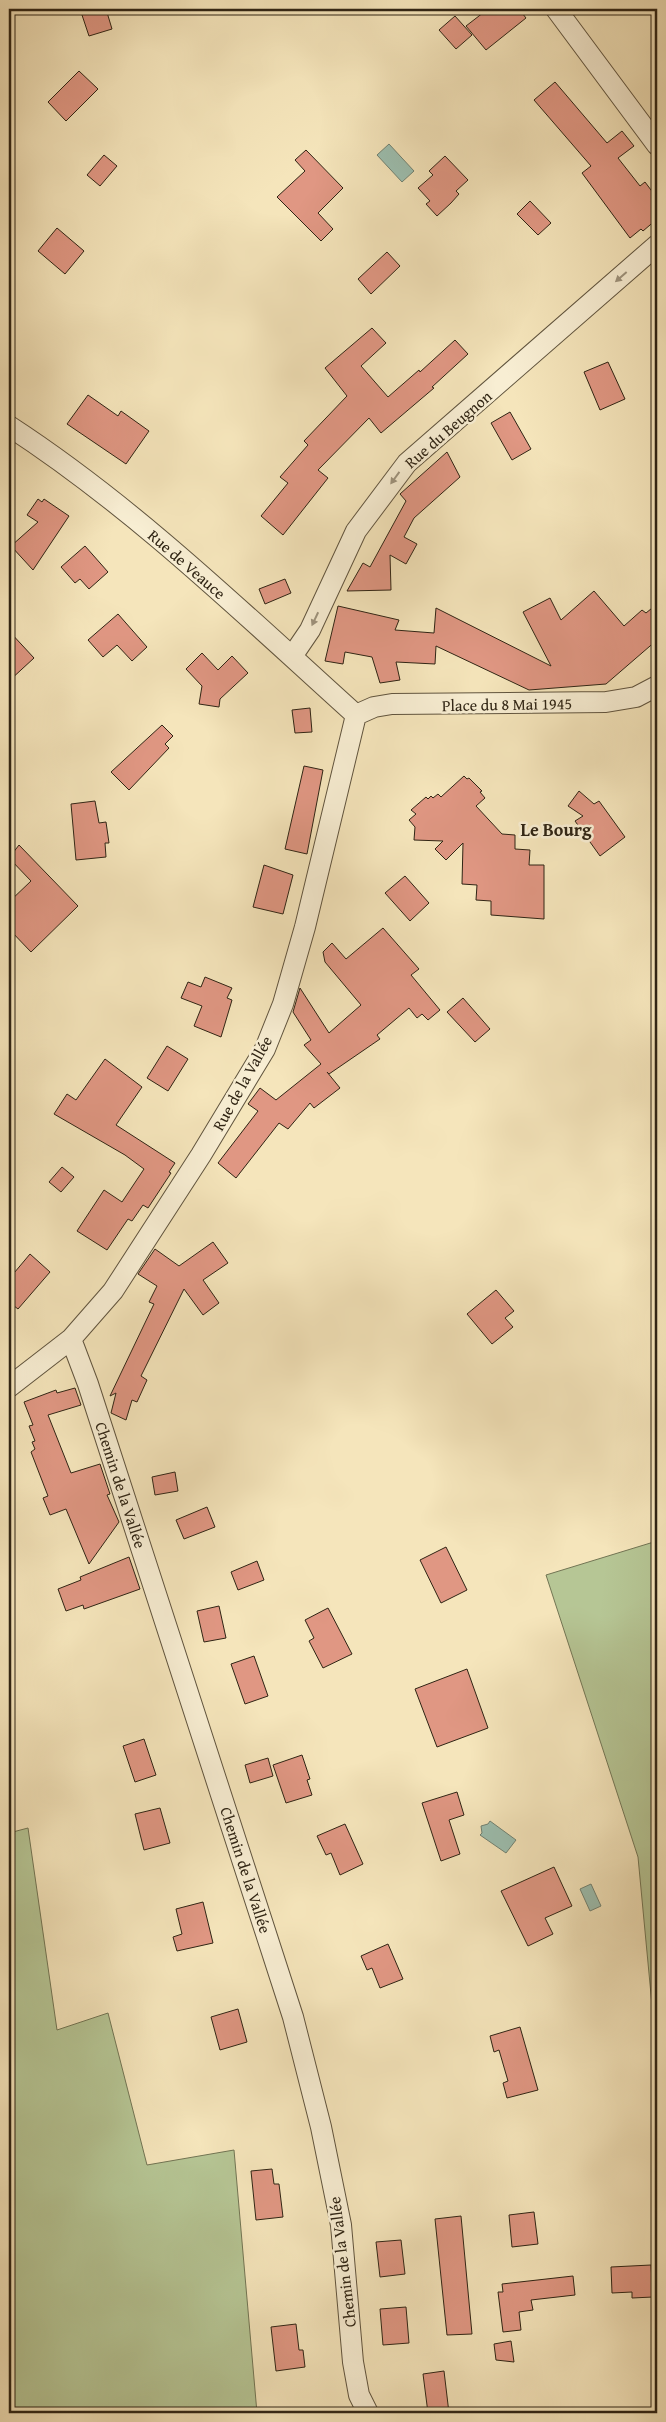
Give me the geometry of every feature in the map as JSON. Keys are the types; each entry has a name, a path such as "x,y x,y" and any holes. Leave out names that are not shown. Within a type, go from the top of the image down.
{"street":[{"path":"556,9 657,145"},
{"name":"Rue du Beugnon","path":"292,655 310,630 356,531 407,463 657,245"},
{"name":"Rue de Veauce","path":"9,426 126,511 292,655 356,715"},
{"name":"Place du 8 Mai 1945","path":"356,715 374,707 392,704 606,702 636,697 657,686"},
{"name":"Rue de la Vallée","path":"9,1386 71,1339 112,1291 201,1155 265,1049 282,1004 305,927 356,715"},
{"name":"Chemin de la Vallée","path":"71,1339 88,1384 294,2017 321,2127 341,2225 353,2362 359,2395 368,2413"}],"green space":[{"path":"657,1541 657,2058 638,1857 546,1575"},
{"path":"28,1828 57,2030 108,2013 147,2165 234,2150 257,2413 9,2413 9,1833"}],"shaded area":[{"path":"389,144 414,171 402,182 377,155"},
{"path":"490,1821 516,1840 506,1853 480,1835 482,1833 481,1826 488,1824"},
{"path":"591,1884 601,1906 590,1911 580,1889"}],"building":[{"path":"80,9 106,9 112,29 89,36"},
{"path":"488,9 519,9 526,18 486,50 466,26"},
{"path":"455,16 472,35 456,49 439,30"},
{"path":"79,71 98,89 66,121 48,102"},
{"path":"555,82 607,143 622,131 634,146 618,158 640,186 645,182 657,198 657,219 643,231 641,229 630,238 582,173 591,166 534,100"},
{"path":"306,150 343,188 318,213 333,229 321,241 277,197 305,171 295,160"},
{"path":"104,155 117,166 100,186 87,175"},
{"path":"445,156 468,180 456,191 459,194 437,216 426,204 430,201 418,188 433,175 429,171"},
{"path":"530,201 551,223 538,235 517,214"},
{"path":"57,228 84,251 65,274 38,251"},
{"path":"387,252 400,266 371,294 358,279"},
{"path":"372,328 386,343 361,366 388,397 419,370 420,372 455,340 468,354 432,387 434,388 381,433 369,418 318,470 328,478 283,535 261,516 288,483 280,477 308,445 304,441 347,396 325,368"},
{"path":"608,362 625,399 600,410 584,372"},
{"path":"88,395 118,416 121,411 149,431 126,464 67,424"},
{"path":"510,412 531,449 512,460 491,423"},
{"path":"447,452 460,477 414,518 404,537 417,544 406,564 390,555 391,590 347,591 363,563 370,567 406,501 400,494"},
{"path":"38,499 42,502 44,499 69,516 33,570 11,546 38,522 27,515"},
{"path":"85,546 108,572 89,589 80,579 75,583 61,567"},
{"path":"285,579 291,593 265,604 259,589"},
{"path":"594,591 624,626 642,610 646,613 657,604 657,640 606,684 529,690 436,646 435,664 396,662 400,680 380,683 372,657 345,652 343,664 325,661 338,606 399,620 395,630 434,633 436,608 551,666 523,612 550,598 561,620"},
{"path":"118,614 147,647 132,661 117,645 103,657 88,640"},
{"path":"9,631 34,658 9,681"},
{"path":"202,653 218,670 232,656 248,673 220,699 219,707 199,704 202,686 186,669"},
{"path":"310,708 312,732 295,733 292,710"},
{"path":"162,725 173,736 165,744 169,748 129,790 111,772"},
{"path":"304,766 323,770 307,854 285,849"},
{"path":"464,776 467,779 469,778 482,791 480,792 485,798 476,806 502,834 515,835 515,849 530,850 529,865 544,865 544,919 491,915 491,901 476,900 477,885 462,884 463,843 446,860 435,849 443,841 414,840 415,827 409,820 416,814 411,810 426,797 428,799 431,796 433,798 438,794 441,797"},
{"path":"579,791 594,804 599,801 625,837 600,856 575,821 583,816 568,806"},
{"path":"95,801 99,823 106,822 109,843 105,843 106,857 76,860 71,804"},
{"path":"19,845 78,906 31,952 9,929 9,902 31,881 9,858"},
{"path":"264,865 293,875 283,914 253,907"},
{"path":"405,876 429,903 410,921 385,893"},
{"path":"383,928 419,969 411,975 440,1010 428,1020 422,1014 417,1018 409,1008 377,1035 380,1039 329,1074 327,1072 340,1088 314,1108 310,1103 288,1129 279,1123 236,1178 218,1163 258,1111 248,1104 260,1088 276,1100 321,1064 304,1045 311,1040 293,1012 300,988 329,1033 361,1005 325,962 323,952 332,943 346,959"},
{"path":"205,977 232,988 227,998 232,1000 221,1037 194,1026 202,1006 181,998 188,982 201,987"},
{"path":"463,998 490,1029 475,1042 447,1012"},
{"path":"167,1046 188,1059 168,1091 147,1078"},
{"path":"105,1059 142,1087 116,1125 175,1163 169,1172 171,1173 148,1208 143,1205 132,1221 128,1219 107,1250 77,1231 104,1190 122,1202 144,1169 125,1155 54,1114 67,1094 76,1100"},
{"path":"62,1167 74,1177 61,1192 49,1182"},
{"path":"213,1242 228,1263 203,1280 219,1303 203,1315 184,1289 141,1376 147,1380 137,1402 132,1400 126,1420 111,1413 116,1393 110,1396 154,1304 149,1302 157,1286 138,1274 155,1249 179,1266"},
{"path":"30,1254 50,1272 18,1309 9,1302 9,1279"},
{"path":"496,1290 514,1311 505,1318 513,1327 492,1344 467,1314"},
{"path":"75,1388 81,1405 48,1415 71,1473 100,1464 110,1494 107,1495 119,1522 89,1564 66,1509 50,1515 43,1498 48,1496 31,1452 35,1449 32,1442 35,1441 29,1426 33,1425 24,1402 56,1390 57,1393"},
{"path":"175,1472 178,1491 155,1495 152,1477"},
{"path":"207,1507 215,1527 184,1539 176,1520"},
{"path":"446,1547 467,1590 441,1603 420,1560"},
{"path":"129,1557 140,1589 84,1609 83,1605 66,1611 58,1589 81,1580 80,1577"},
{"path":"257,1561 264,1580 238,1590 231,1572"},
{"path":"219,1606 226,1638 204,1642 197,1611"},
{"path":"328,1608 352,1654 323,1668 309,1641 314,1638 305,1620"},
{"path":"254,1656 268,1696 245,1704 231,1664"},
{"path":"467,1669 488,1728 437,1747 415,1689"},
{"path":"144,1739 156,1775 135,1782 123,1746"},
{"path":"302,1755 310,1779 307,1780 312,1795 286,1803 273,1765"},
{"path":"268,1758 273,1776 250,1783 245,1765"},
{"path":"457,1792 464,1815 449,1820 460,1854 441,1861 422,1803"},
{"path":"160,1808 170,1843 144,1850 135,1814"},
{"path":"345,1824 363,1864 340,1875 331,1853 326,1855 317,1836"},
{"path":"554,1867 572,1906 545,1918 553,1934 528,1946 501,1891"},
{"path":"203,1902 213,1943 177,1951 173,1937 182,1934 176,1909"},
{"path":"388,1944 403,1979 380,1988 372,1968 367,1970 361,1956"},
{"path":"238,2009 247,2042 220,2050 211,2017"},
{"path":"520,2027 538,2090 507,2098 503,2083 508,2081 499,2050 494,2052 490,2036"},
{"path":"272,2169 274,2184 279,2184 283,2217 256,2220 251,2171"},
{"path":"534,2212 538,2244 512,2247 509,2215"},
{"path":"461,2216 472,2334 447,2335 435,2219"},
{"path":"401,2240 405,2274 380,2277 376,2242"},
{"path":"651,2265 653,2297 632,2298 632,2292 612,2293 611,2267"},
{"path":"573,2276 575,2295 531,2300 533,2310 519,2312 521,2330 503,2332 498,2292 503,2292 502,2284"},
{"path":"406,2307 409,2343 383,2345 380,2309"},
{"path":"296,2324 299,2350 303,2350 305,2367 276,2371 271,2327"},
{"path":"511,2341 514,2362 496,2360 494,2344"},
{"path":"444,2371 449,2413 428,2413 423,2374"}],"district":[{"name":"Le Bourg","path":"556,830"}]}
